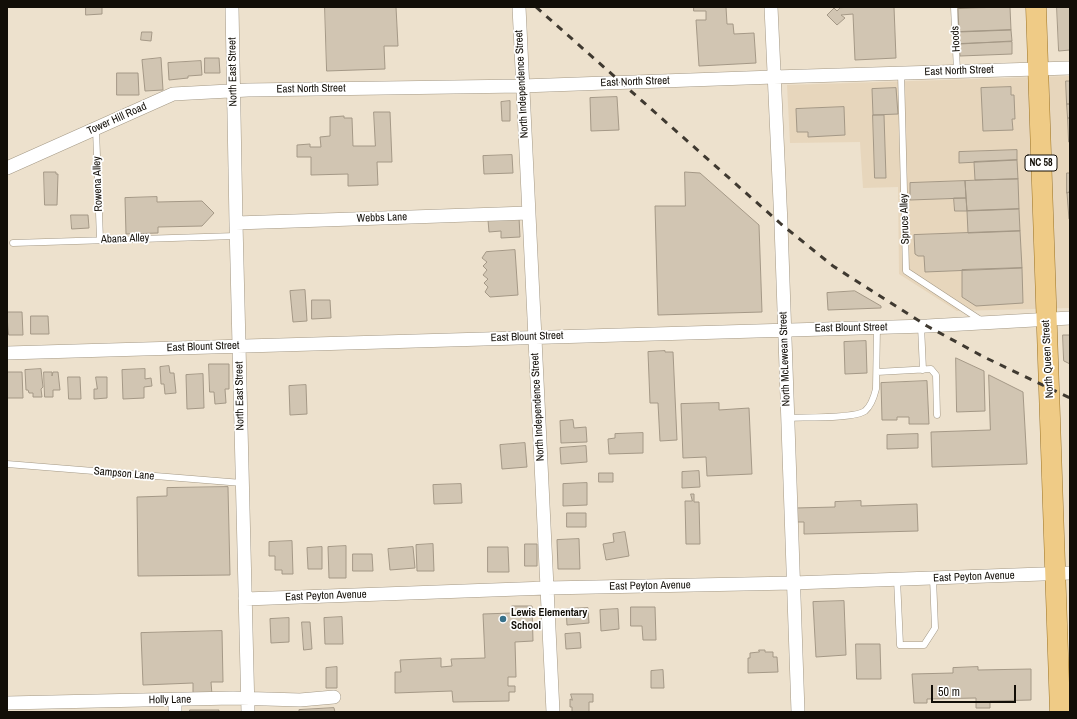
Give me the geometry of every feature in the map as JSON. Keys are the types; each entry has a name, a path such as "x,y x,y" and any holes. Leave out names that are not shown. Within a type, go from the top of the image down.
{"main road":[{"name":"North Queen Street","path":"1036,7 1046,319 1063,574 1060,712"}],"street":[{"name":"North East Street","path":"232,7 238,346 248,712"},
{"name":"North Independence Street","path":"518,7 553,712"},
{"name":"North McLewean Street","path":"771,7 782,224 784,329 798,712"},
{"name":"East North Street","path":"233,91 522,86 1070,68"},
{"name":"Tower Hill Road","path":"7,168 173,94 233,91"},
{"name":"Webbs Lane","path":"236,230 528,213"},
{"name":"East Blount Street","path":"7,353 921,326 1070,318"},
{"name":"East Peyton Avenue","path":"245,599 547,588 793,583 1063,574"},
{"name":"Holly Lane","path":"7,703 80,707 175,706 248,699 300,700 334,697"}],"lane":[{"name":"Hoods","path":"954,7 957,72"},
{"name":"Spruce Alley","path":"900,73 906,271 985,322"},
{"name":"Rowena Alley","path":"96,128 100,240"},
{"name":"Abana Alley","path":"13,243 100,240 236,230"},
{"path":"921,326 923,370"},
{"path":"787,418 845,416 864,412 870,405 876,389 877,327"},
{"path":"877,372 931,369 936,375 937,415"},
{"name":"Sampson Lane","path":"7,464 242,483"},
{"path":"898,579 900,645 924,645 935,628 933,578"}],"shaded area":[{"path":"1070,76 1070,308 957,311 899,274 898,187 863,188 860,142 790,143 787,85"}],"building":[{"path":"86,7 102,7 102,14 86,15"},
{"path":"325,7 396,7 398,46 384,46 385,69 327,71"},
{"path":"694,7 726,7 727,24 733,24 734,34 754,33 756,63 699,66 696,20 706,20 706,11 694,11"},
{"path":"894,7 896,58 855,60 853,14 841,15 845,18 837,25 827,15 834,8 837,11 840,8"},
{"path":"1010,7 1011,30 959,32 958,9"},
{"path":"1057,7 1070,7 1070,50 1059,51"},
{"path":"1011,30 1012,41 960,44 959,32"},
{"path":"142,32 152,32 151,41 141,40"},
{"path":"1012,42 1012,54 960,56 959,44"},
{"path":"161,58 163,90 145,91 142,60"},
{"path":"205,58 219,58 220,73 205,73"},
{"path":"201,61 202,75 169,80 168,63"},
{"path":"117,73 138,73 139,95 117,95"},
{"path":"1066,81 1070,81 1070,104 1067,104"},
{"path":"1011,87 1011,95 1014,95 1015,119 1012,119 1013,130 983,131 981,88"},
{"path":"896,88 898,114 873,115 872,89"},
{"path":"617,97 619,130 591,131 590,98"},
{"path":"510,101 510,121 502,121 501,102"},
{"path":"1067,104 1070,104 1070,118 1068,118"},
{"path":"844,107 845,135 808,137 808,132 797,132 796,109"},
{"path":"374,112 390,112 392,162 377,162 378,185 348,186 348,174 311,175 311,157 297,157 297,145 310,144 310,147 321,147 320,137 330,136 330,117 344,116 344,118 352,118 353,146 375,146"},
{"path":"873,115 884,115 886,178 875,178"},
{"path":"1068,118 1070,118 1070,142 1069,142"},
{"path":"1017,150 1017,160 959,163 959,152"},
{"path":"512,155 513,173 484,174 483,156"},
{"path":"1017,160 1018,179 975,180 974,162"},
{"path":"44,172 56,172 56,174 58,174 57,205 45,205"},
{"path":"685,172 700,173 759,225 762,312 658,315 655,206 685,206"},
{"path":"1067,173 1070,173 1070,192 1067,193"},
{"path":"1018,179 1019,209 967,211 965,181"},
{"path":"965,181 966,198 910,200 910,183"},
{"path":"1070,192 1070,219 1069,219 1067,193"},
{"path":"157,197 157,202 202,201 214,213 202,226 158,227 158,233 126,234 125,198"},
{"path":"954,198 966,198 967,211 955,211"},
{"path":"1019,209 1020,231 968,233 967,211"},
{"path":"71,215 88,215 89,228 72,229"},
{"path":"519,217 520,237 501,238 501,231 489,232 488,220"},
{"path":"1020,231 1022,268 925,272 924,256 918,256 915,254 914,235"},
{"path":"515,250 518,295 490,297 485,292 488,287 484,283 488,279 483,275 487,270 483,266 487,262 482,258 486,252"},
{"path":"1022,268 1023,303 976,306 962,297 962,270"},
{"path":"305,290 307,321 293,322 290,291"},
{"path":"855,291 881,306 881,308 828,310 827,293"},
{"path":"312,300 330,300 331,318 312,319"},
{"path":"7,312 22,312 23,335 9,335"},
{"path":"31,316 48,316 49,334 31,334"},
{"path":"1063,335 1070,335 1070,364 1064,361"},
{"path":"866,341 867,373 845,374 844,342"},
{"path":"648,352 673,352 677,440 660,441 658,403 650,403"},
{"path":"956,358 984,371 985,411 957,412"},
{"path":"209,364 229,364 229,389 225,389 226,403 215,404 214,392 210,392"},
{"path":"169,366 170,373 174,373 176,393 165,394 164,384 161,384 160,367"},
{"path":"41,369 43,387 41,389 42,397 33,397 33,393 29,393 28,390 26,390 25,370"},
{"path":"145,369 145,379 151,378 152,386 144,387 144,398 123,399 122,370"},
{"path":"7,372 22,372 23,398 7,398"},
{"path":"44,372 52,372 52,376 53,372 58,372 60,390 53,390 53,397 45,397"},
{"path":"203,374 204,408 187,409 186,375"},
{"path":"989,375 1023,392 1027,464 932,467 931,432 990,430"},
{"path":"68,377 80,377 81,399 69,399"},
{"path":"96,377 107,377 107,398 94,399 94,389 97,389"},
{"path":"927,381 929,424 909,424 909,417 897,417 897,420 882,420 881,383"},
{"path":"306,385 307,414 290,415 289,386"},
{"path":"719,403 719,410 749,408 752,474 707,476 706,457 683,458 681,404"},
{"path":"573,420 574,428 586,427 587,442 561,443 560,421"},
{"path":"643,433 643,453 609,454 608,439 615,438 615,434"},
{"path":"918,434 918,448 887,449 887,435"},
{"path":"525,443 527,467 502,469 500,445"},
{"path":"586,446 587,462 561,464 560,448"},
{"path":"699,471 700,487 682,488 682,472"},
{"path":"599,473 613,473 613,482 599,482"},
{"path":"587,483 587,505 563,506 563,484"},
{"path":"461,484 462,503 434,504 433,485"},
{"path":"228,487 230,575 138,576 137,497 167,496 167,488"},
{"path":"691,494 694,494 694,502 699,502 700,544 686,544 685,501 692,501"},
{"path":"861,501 861,506 917,504 918,531 804,534 804,522 796,522 795,508 835,507 835,502"},
{"path":"567,513 586,513 586,527 567,527"},
{"path":"625,532 629,556 606,560 603,544 614,542 613,534"},
{"path":"579,539 580,569 558,569 557,540"},
{"path":"292,541 293,574 282,574 282,570 275,570 275,556 269,556 269,542"},
{"path":"433,544 434,571 417,571 416,545"},
{"path":"525,544 537,544 537,566 525,566"},
{"path":"346,546 346,578 329,578 328,547"},
{"path":"322,547 322,569 308,569 307,548"},
{"path":"413,547 415,568 390,570 388,549"},
{"path":"488,547 508,547 509,572 488,572"},
{"path":"353,554 372,554 373,571 353,571"},
{"path":"844,601 846,655 816,657 813,602"},
{"path":"512,606 532,606 533,641 515,642 516,677 508,677 508,686 515,686 515,692 509,692 509,701 453,702 452,691 395,693 395,672 401,672 400,660 441,658 441,667 452,666 451,659 485,658 483,614 512,613"},
{"path":"631,607 655,607 656,640 643,640 642,626 631,626"},
{"path":"588,608 589,623 567,625 566,609"},
{"path":"618,609 619,629 601,631 600,610"},
{"path":"342,617 343,644 325,644 324,618"},
{"path":"289,618 289,642 271,643 270,619"},
{"path":"302,622 310,622 312,649 304,650"},
{"path":"222,631 223,682 211,682 212,695 193,695 193,683 143,685 141,633"},
{"path":"580,633 581,648 566,649 565,634"},
{"path":"856,644 880,644 881,679 857,679"},
{"path":"759,650 773,652 773,657 777,657 778,672 748,673 748,658 750,658 750,653 759,652"},
{"path":"337,667 337,688 326,688 326,668"},
{"path":"978,667 978,670 1031,669 1031,700 990,701 990,708 976,708 976,698 927,699 927,703 914,703 912,674 953,673 953,668"},
{"path":"663,670 664,688 651,688 651,671"},
{"path":"571,694 593,694 593,702 589,702 589,712 572,712 572,707 570,707 570,699 572,700"},
{"path":"334,708 335,712 299,712 299,710"},
{"path":"190,710 219,710 219,712 190,712"}],"railway":[{"path":"536,7 781,224 833,266 927,326 984,357 1070,398"}],"place":[{"name":"Lewis Elementary School","path":"503,619"}]}
